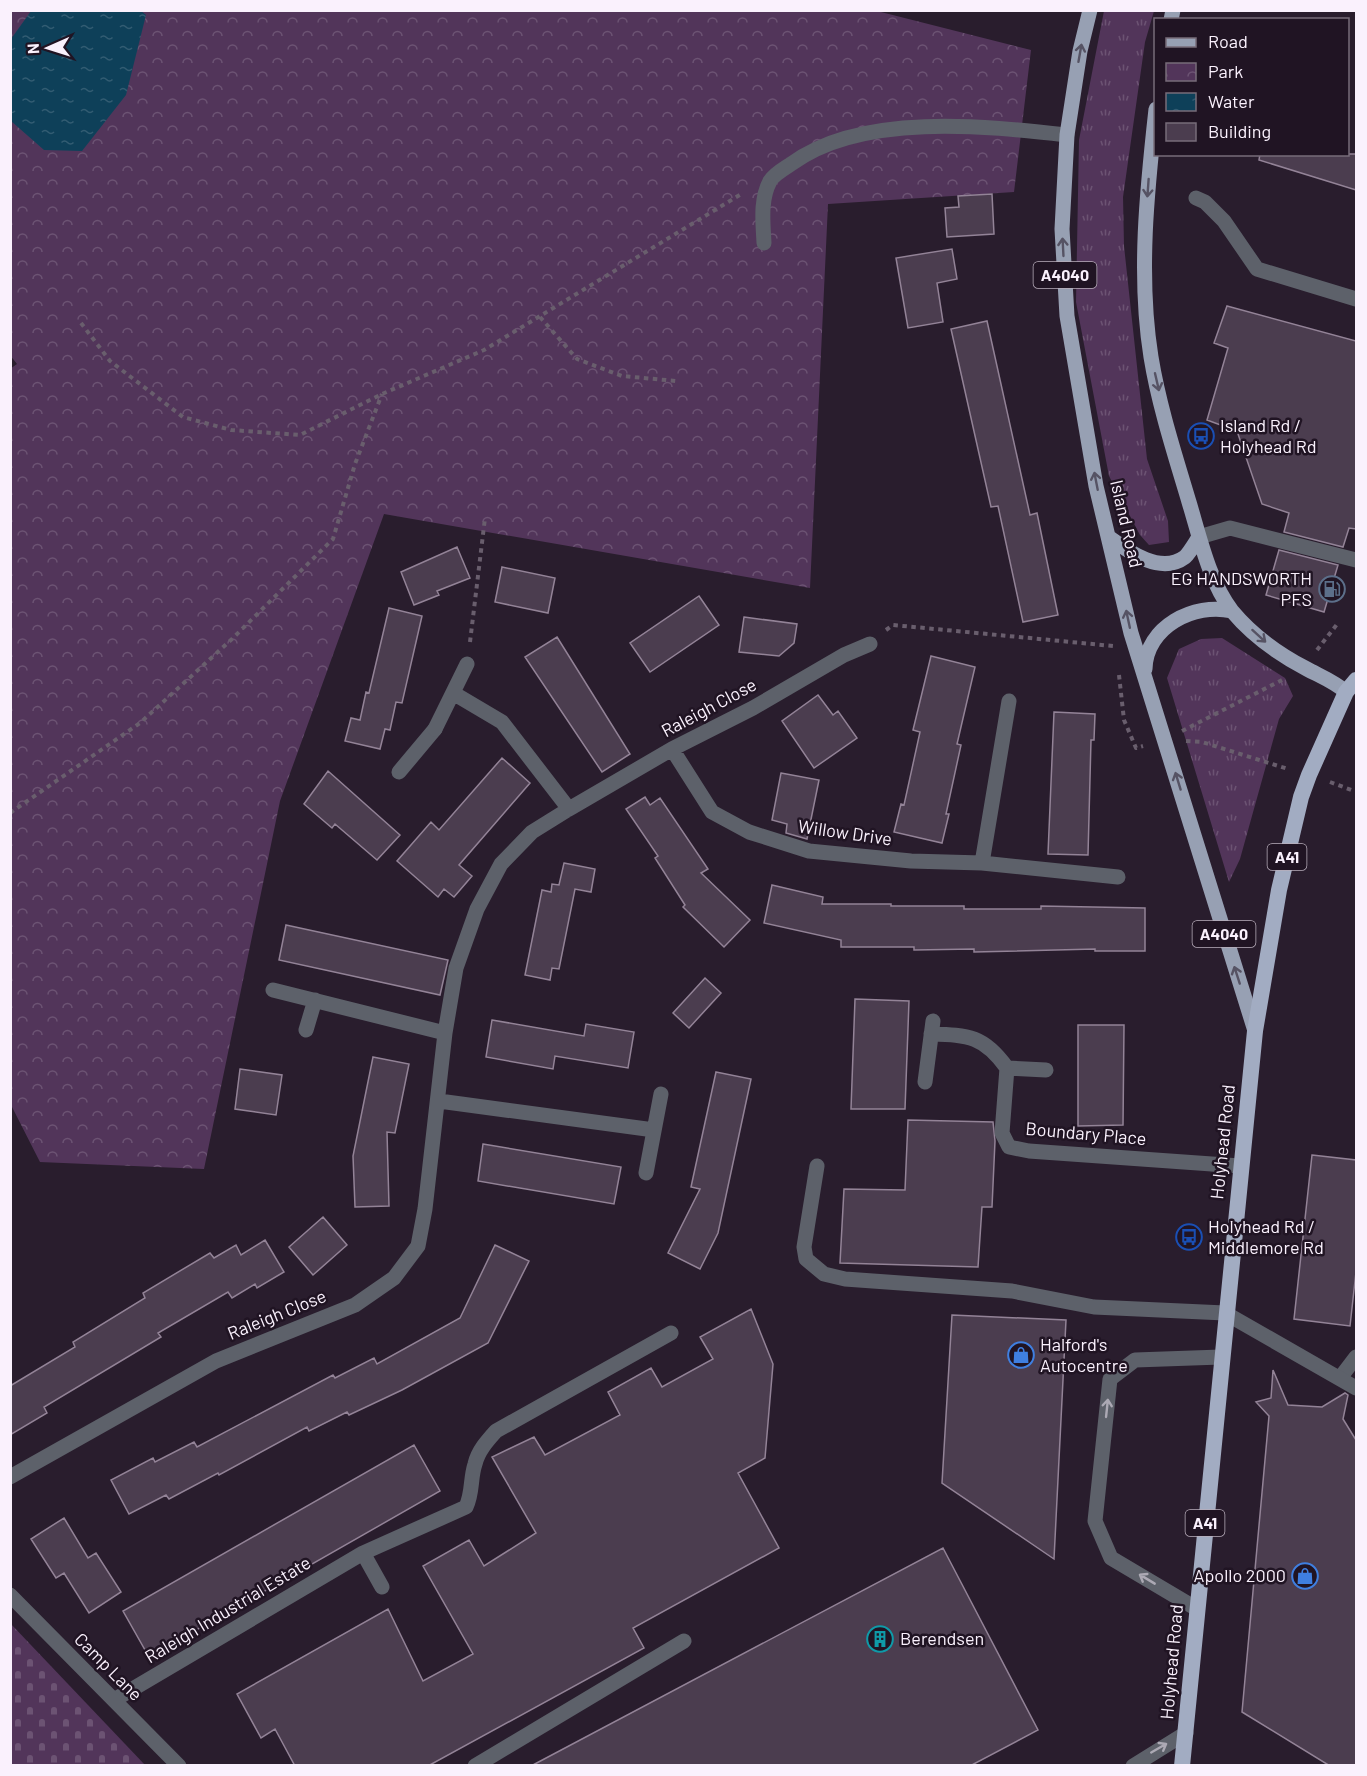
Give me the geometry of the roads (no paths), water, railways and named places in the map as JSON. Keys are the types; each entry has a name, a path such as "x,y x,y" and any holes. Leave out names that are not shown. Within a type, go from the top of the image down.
{"highway":[{"name":"Holyhead Road","path":"1185,1733 1255,1031 1279,890 1309,775 1353,690"},
{"name":"A41","path":"1182,1766 1185,1733"}],"main road":[{"name":"Island Road","path":"1090,10 1080,51 1067,135 1062,229 1067,316 1096,486 1131,633 1205,877 1255,1031"},
{"path":"1154,120 1148,188 1145,267 1151,357 1169,433 1199,537 1214,578 1232,611 1261,639 1304,668 1353,690"},
{"path":"1110,538 1130,553 1166,564 1185,557 1199,537"},
{"path":"1145,675 1148,649 1159,633 1202,609 1232,611"}],"street":[{"path":"764,243 762,205 771,179 800,157 847,136 906,129 976,125 1067,135"},
{"path":"1196,198 1205,202 1224,221 1257,269 1356,299"},
{"path":"1199,537 1230,528 1356,560"},
{"name":"Raleigh Close","path":"10,1477 216,1361 355,1305 394,1278 418,1246 439,1101 445,1033 456,969 477,909 501,864 532,832 569,809 672,749 753,708 844,655 870,644"},
{"path":"399,772 435,729 467,664"},
{"path":"453,693 502,722 569,809"},
{"path":"982,863 1010,701"},
{"name":"Willow Drive","path":"672,749 712,812 749,832 809,851 911,861 982,863 1118,877"},
{"path":"273,990 445,1033"},
{"path":"306,1030 315,1000"},
{"path":"925,1082 932,1027 979,1039 993,1049 1007,1068 1046,1070"},
{"name":"Boundary Place","path":"1007,1068 1002,1133 1009,1146 1029,1151 1240,1166"},
{"path":"646,1173 661,1094"},
{"path":"439,1101 654,1130"},
{"path":"817,1166 804,1247 806,1259 824,1274 845,1279 1012,1291 1094,1307 1226,1313 1356,1388"},
{"name":"Raleigh Industrial Estate","path":"114,1700 363,1553 466,1507 473,1492 474,1465 481,1448 496,1431 671,1333"},
{"path":"1197,1609 1111,1558 1095,1521 1110,1379 1136,1360 1221,1357"},
{"path":"1340,1378 1356,1357"},
{"path":"363,1553 382,1587"},
{"name":"Camp Lane","path":"10,1594 179,1766"},
{"path":"475,1766 684,1641"},
{"path":"1133,1766 1185,1733"}],"water":[{"path":"140,10 146,15 126,95 82,151 44,150 11,121 11,39 31,11"}],"place":[{"name":"Island Rd / Holyhead Rd","path":"1201,436"},
{"name":"EG HANDSWORTH PFS","path":"1332,589"},
{"name":"Holyhead Rd / Middlemore Rd","path":"1189,1237"},
{"name":"Halford's Autocentre","path":"1021,1355"},
{"name":"Apollo 2000","path":"1305,1576"},
{"name":"Berendsen","path":"880,1639"}]}
